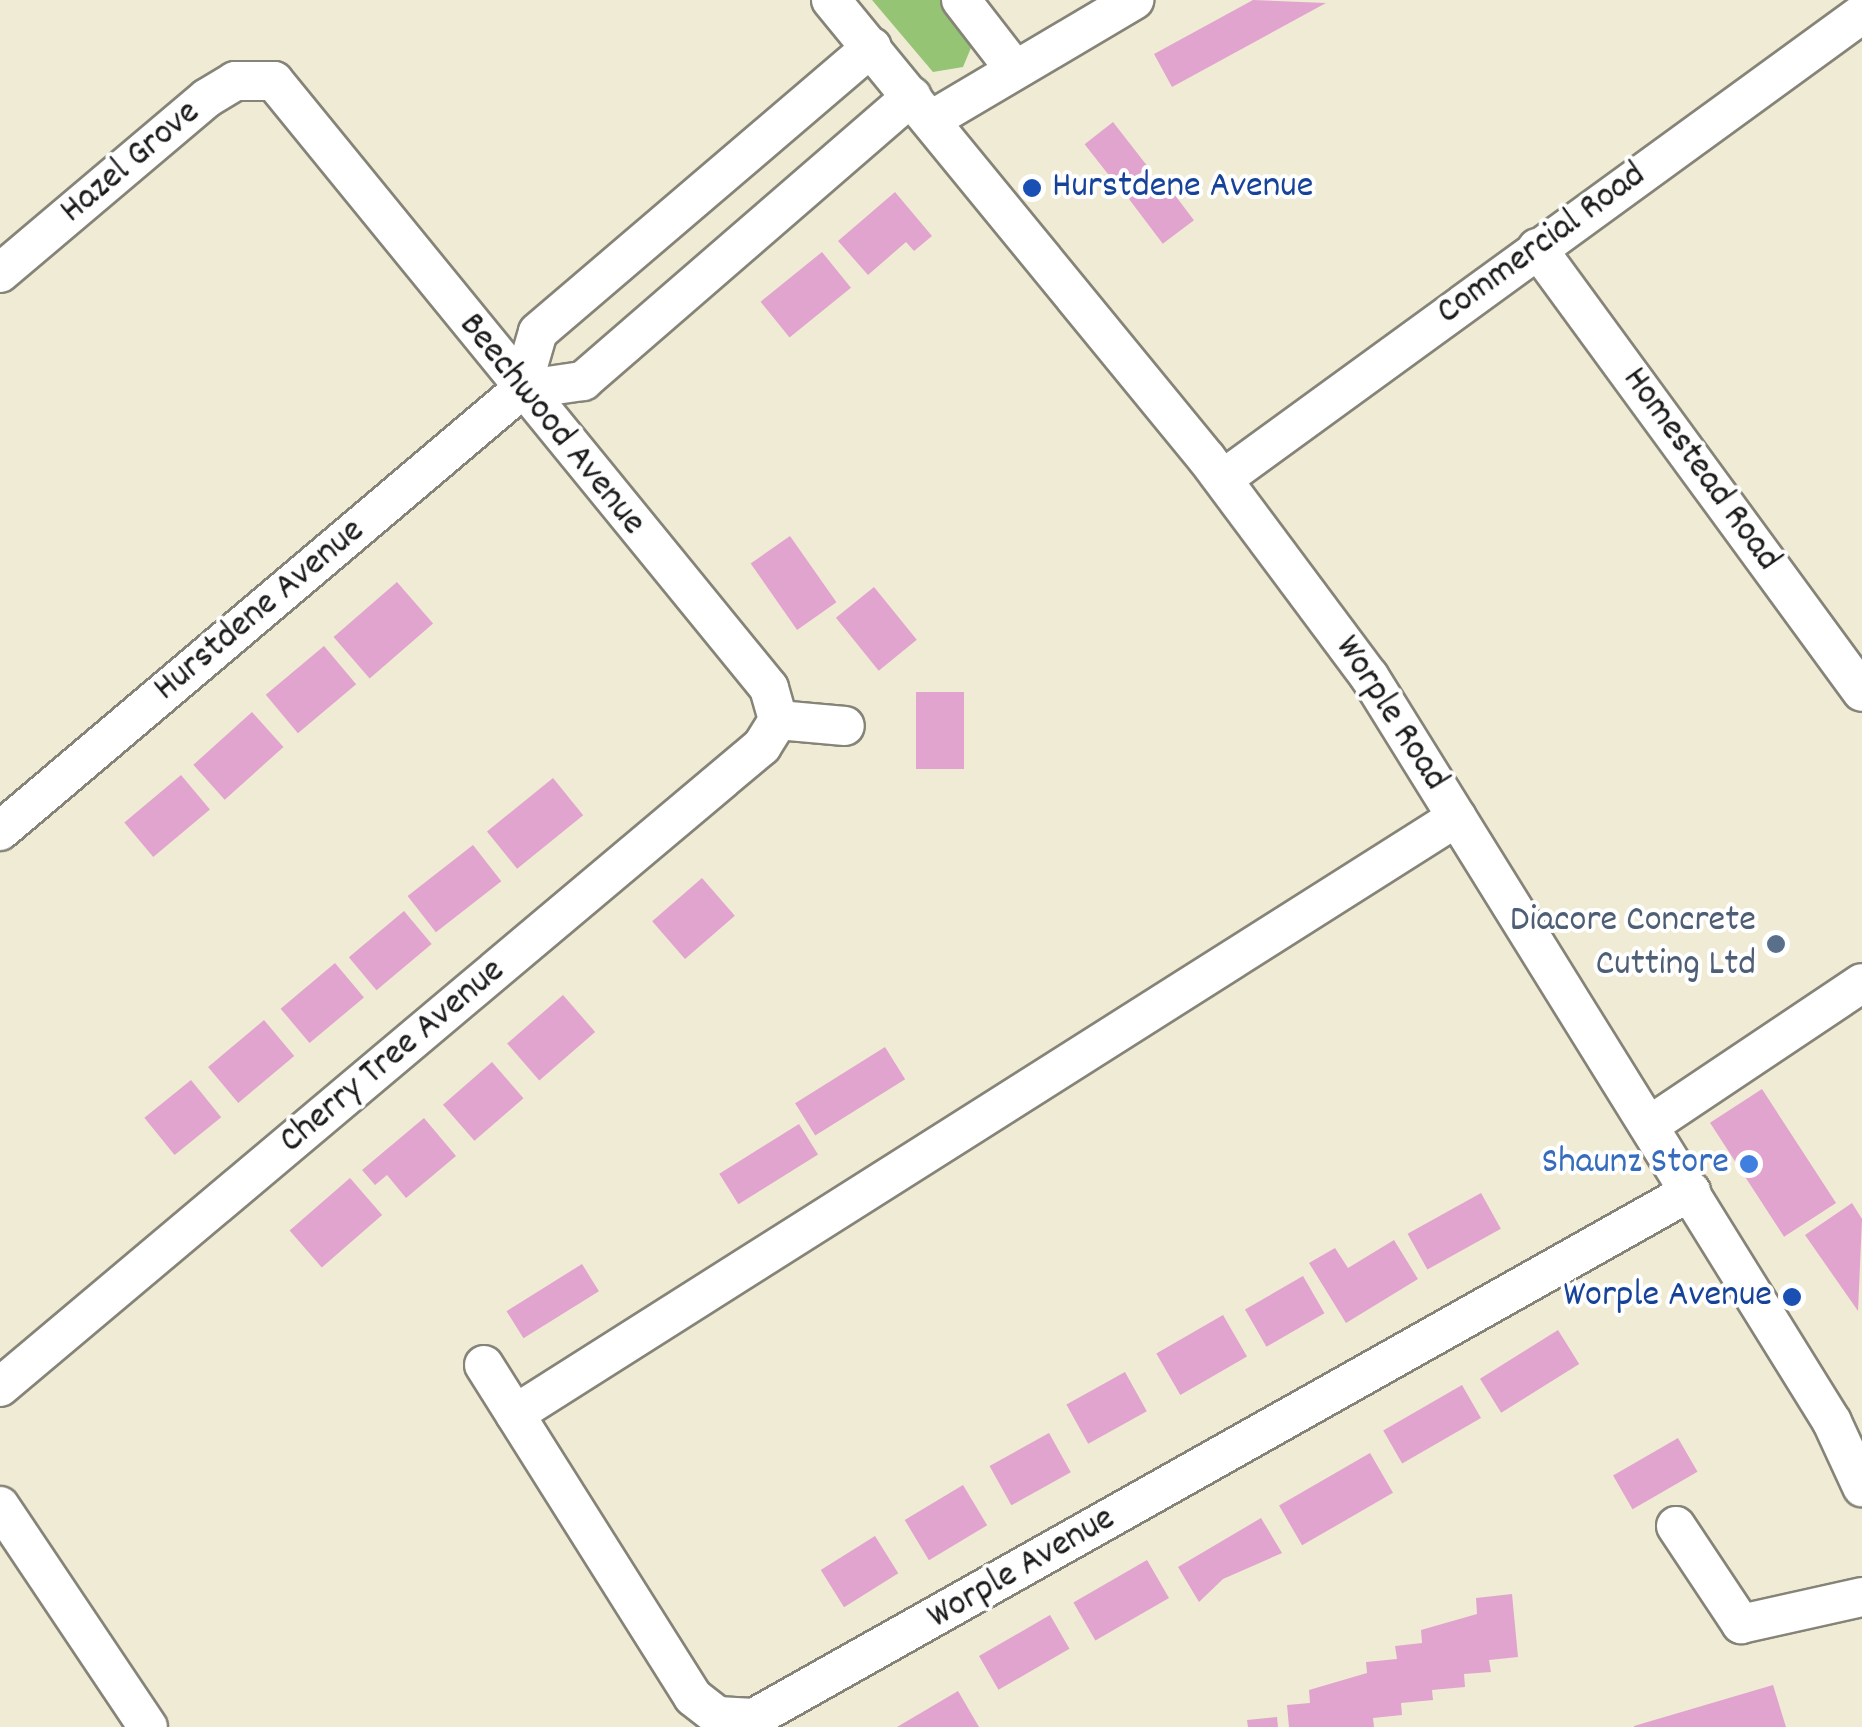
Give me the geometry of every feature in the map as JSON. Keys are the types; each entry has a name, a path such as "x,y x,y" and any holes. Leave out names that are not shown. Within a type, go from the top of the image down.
{"street":[{"name":"Worple Road","path":"831,0 923,107 1223,478 1369,676 1691,1191 1862,1487"},
{"path":"961,0 1012,66"},
{"path":"872,47 538,332 521,390 583,381 923,107 1012,66 1134,0"},
{"name":"Commercial Road","path":"1223,478 1862,14"},
{"name":"Hazel Grove","path":"0,273 207,98 235,80 274,80"},
{"name":"Beechwood Avenue","path":"274,80 521,390 769,688 778,720"},
{"name":"Homestead Road","path":"1538,248 1862,692"},
{"name":"Hurstdene Avenue","path":"0,831 521,390"},
{"path":"778,720 845,726"},
{"name":"Cherry Tree Avenue","path":"0,1387 762,746 778,720"},
{"path":"515,1414 1457,817"},
{"path":"1650,1126 1862,983"},
{"name":"Worple Avenue","path":"484,1365 694,1697 717,1716 754,1718 1691,1191"},
{"path":"0,1506 148,1727"},
{"path":"1676,1526 1741,1624 1862,1597"}],"green space":[{"path":"872,0 956,0 973,43 963,67 933,72"}],"building":[{"path":"1253,0 1326,3 1172,87 1154,54"},
{"path":"1113,122 1148,167 1120,189 1085,144"},
{"path":"1159,174 1194,220 1163,244 1128,197"},
{"path":"895,192 932,236 914,251 906,242 868,275 838,241"},
{"path":"822,252 851,288 790,337 761,302"},
{"path":"790,536 836,602 797,630 751,564"},
{"path":"397,582 433,624 370,679 334,637"},
{"path":"874,587 917,640 879,671 836,618"},
{"path":"324,646 356,684 298,733 266,695"},
{"path":"916,692 964,692 964,769 916,769"},
{"path":"252,712 283,747 225,800 193,765"},
{"path":"181,775 210,809 153,857 124,823"},
{"path":"553,778 583,815 517,869 487,831"},
{"path":"473,845 501,881 436,932 408,896"},
{"path":"702,878 735,916 685,959 652,921"},
{"path":"404,911 432,944 376,990 349,957"},
{"path":"335,963 364,997 310,1043 281,1009"},
{"path":"563,995 595,1032 539,1081 507,1044"},
{"path":"264,1020 294,1056 238,1103 208,1067"},
{"path":"885,1047 905,1079 815,1135 795,1103"},
{"path":"492,1062 523,1098 474,1141 443,1105"},
{"path":"191,1080 221,1117 175,1155 144,1118"},
{"path":"1762,1089 1836,1203 1784,1237 1710,1123"},
{"path":"424,1118 456,1156 406,1198 387,1175 375,1185 362,1170"},
{"path":"799,1124 818,1155 738,1204 719,1174"},
{"path":"350,1178 382,1215 322,1267 290,1230"},
{"path":"1481,1193 1501,1229 1427,1270 1408,1234"},
{"path":"1852,1203 1862,1219 1858,1311 1805,1235"},
{"path":"1394,1240 1418,1279 1346,1323 1309,1263 1335,1248 1348,1268"},
{"path":"582,1264 599,1291 523,1338 507,1311"},
{"path":"1303,1276 1324,1313 1266,1347 1245,1310"},
{"path":"1223,1315 1247,1357 1180,1395 1156,1354"},
{"path":"1558,1330 1579,1364 1501,1413 1480,1379"},
{"path":"1125,1372 1147,1411 1088,1444 1066,1404"},
{"path":"1462,1385 1481,1418 1402,1463 1383,1430"},
{"path":"1049,1433 1071,1472 1011,1505 990,1466"},
{"path":"1678,1438 1698,1472 1633,1509 1613,1476"},
{"path":"1370,1453 1393,1493 1302,1545 1279,1506"},
{"path":"963,1485 987,1525 929,1560 905,1520"},
{"path":"1261,1518 1282,1553 1223,1579 1199,1602 1178,1567"},
{"path":"875,1536 898,1573 844,1607 821,1570"},
{"path":"1147,1560 1169,1598 1095,1641 1073,1602"},
{"path":"1512,1594 1518,1657 1489,1660 1491,1672 1464,1674 1465,1687 1432,1690 1433,1700 1401,1703 1402,1715 1373,1718 1374,1727 1289,1727 1287,1705 1310,1703 1309,1690 1367,1673 1366,1662 1397,1659 1395,1646 1422,1643 1421,1630 1477,1614 1476,1598"},
{"path":"1050,1615 1070,1649 998,1690 979,1656"},
{"path":"1773,1685 1786,1727 1634,1727 1634,1726"},
{"path":"958,1691 979,1727 897,1727"},
{"path":"1277,1717 1278,1727 1248,1727 1247,1720"}],"place":[{"name":"Hurstdene Avenue","path":"1032,188"},
{"name":"Diacore Concrete Cutting Ltd","path":"1776,944"},
{"name":"Shaunz Store","path":"1749,1164"},
{"name":"Worple Avenue","path":"1792,1297"}]}
